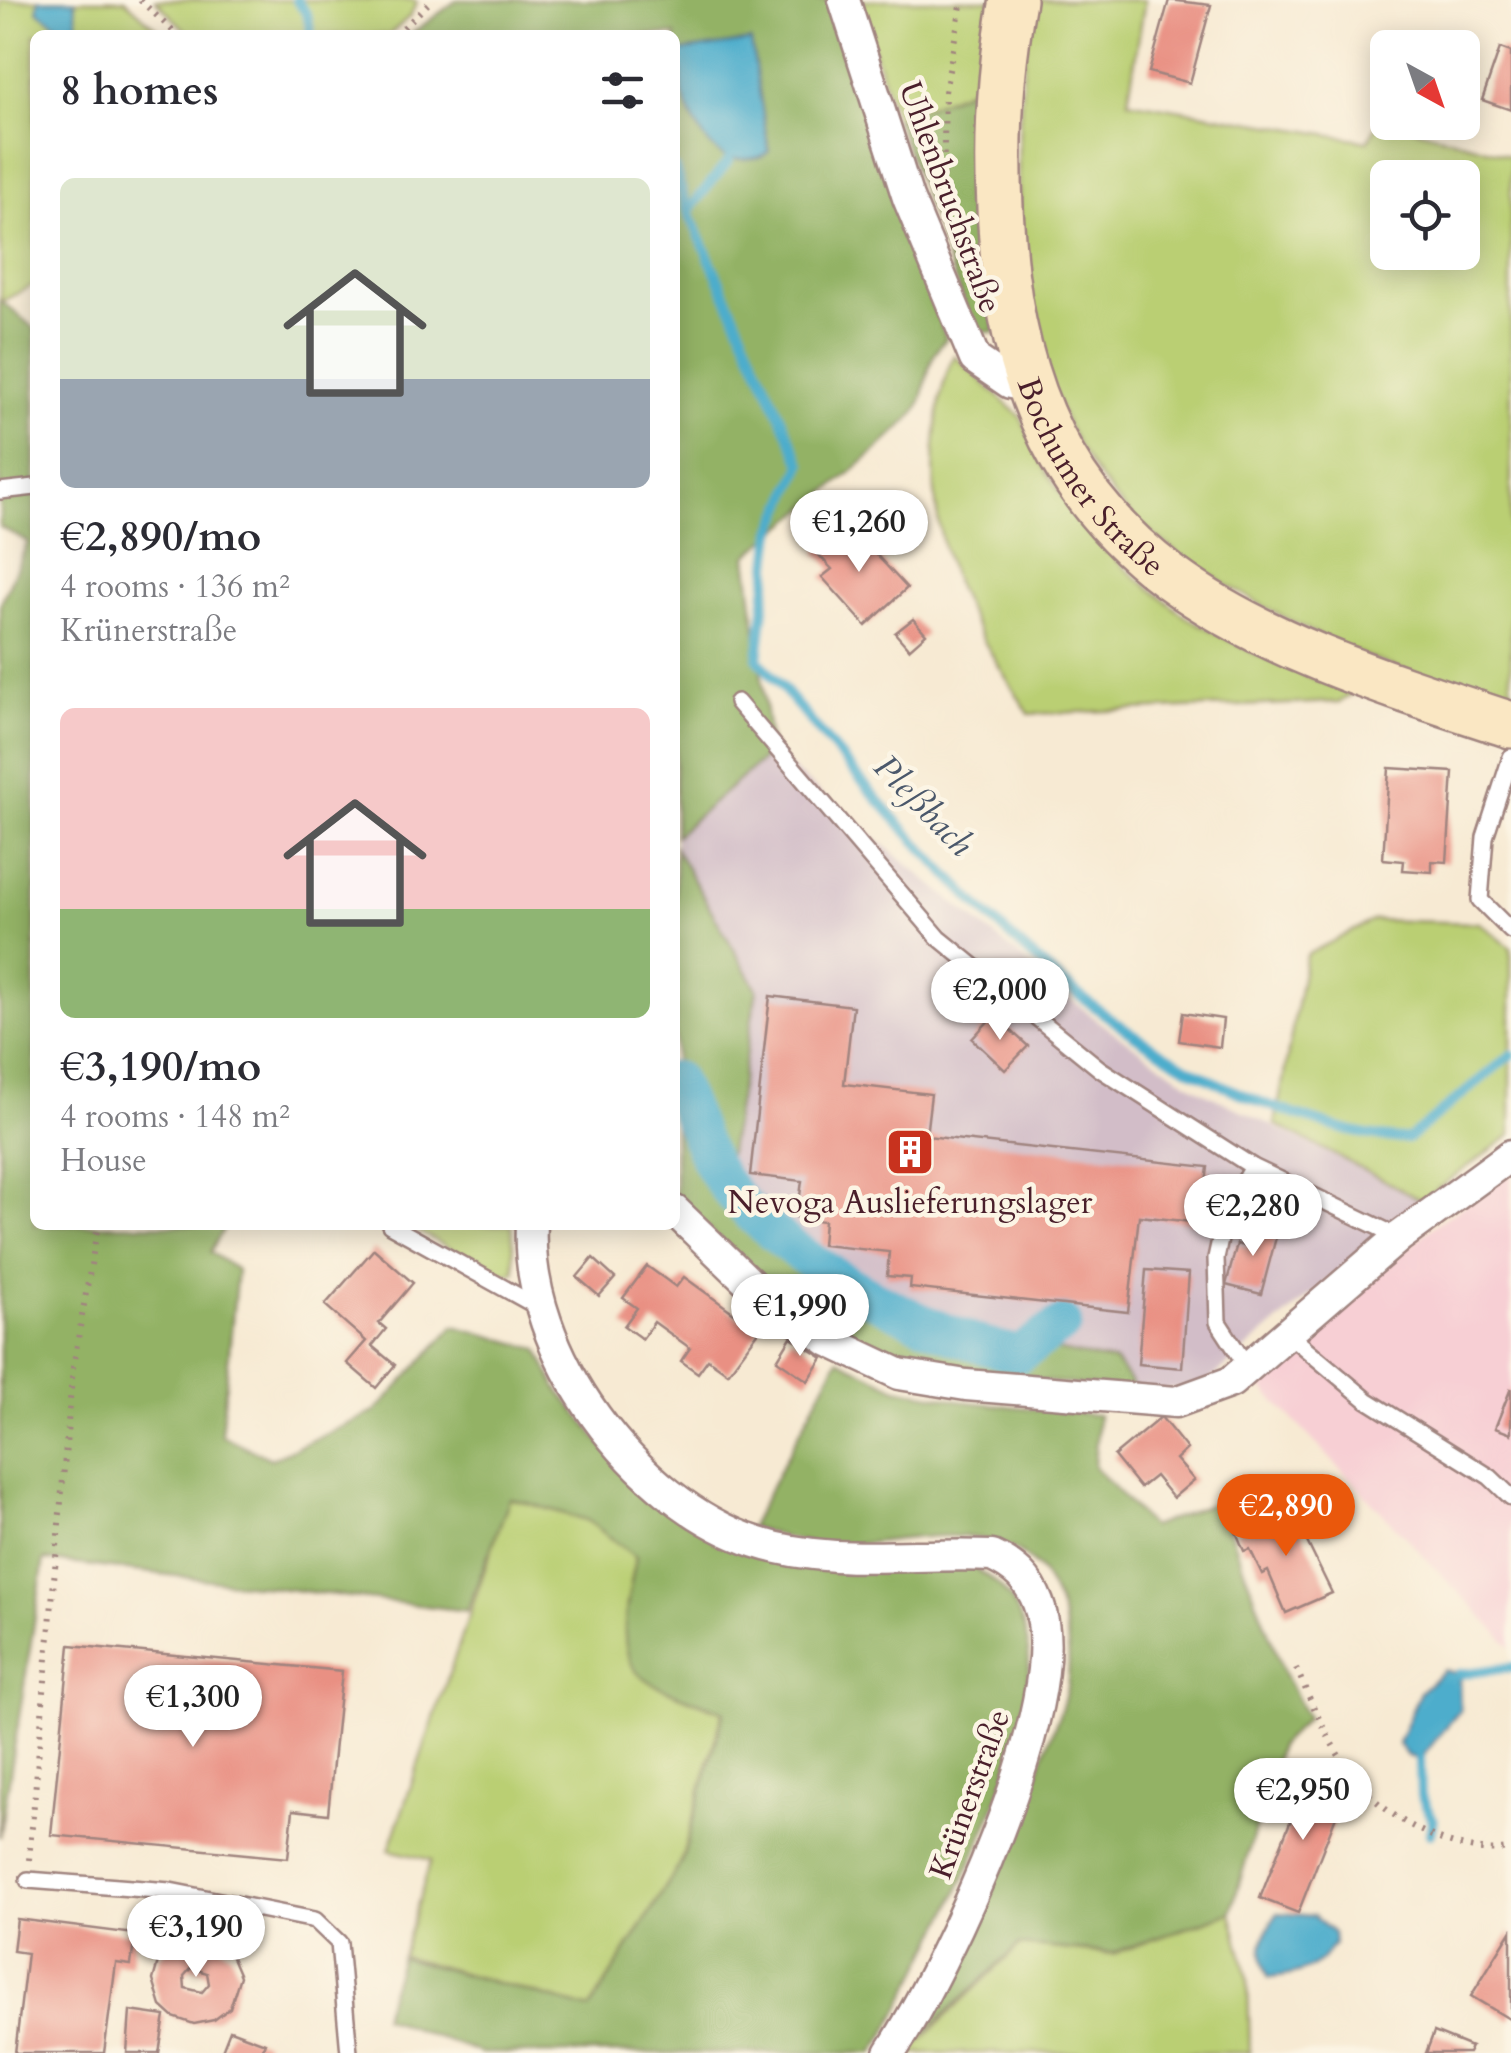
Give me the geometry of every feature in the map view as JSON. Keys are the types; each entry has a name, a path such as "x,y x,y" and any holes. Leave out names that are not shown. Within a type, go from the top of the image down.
{"main road":[{"name":"Bochumer Straße","path":"1013,0 1000,74 997,203 1010,308 1028,386 1046,434 1096,512 1124,541 1185,589 1274,638 1371,679 1511,725"}],"street":[{"name":"Uhlenbruchstraße","path":"844,0 908,198 975,359 1010,383 1028,386"},
{"path":"680,1216 761,1294 829,1341 899,1374 966,1385 1176,1402 1205,1396 1248,1368 1399,1237 1511,1155"},
{"name":"Krünerstraße","path":"531,1230 538,1308 567,1372 609,1434 654,1483 754,1542 840,1558 992,1556 1011,1564 1040,1606 1044,1660 1039,1704 1017,1780 956,1928 890,2053"}],"lane":[{"path":"0,491 30,488"},
{"path":"737,702 938,938 1100,1069 1253,1166 1399,1237"},
{"path":"1511,757 1485,838 1480,900 1511,931"},
{"path":"1248,1368 1218,1322 1216,1258 1226,1212 1253,1166"},
{"path":"399,1230 538,1308"},
{"path":"1287,1333 1368,1400 1490,1477 1511,1497"},
{"path":"28,1880 170,1891 315,1920 339,1943 349,2053"}],"path":[{"path":"140,0 172,30"},
{"path":"401,30 432,0"},
{"path":"934,260 945,188 945,92 962,0"},
{"path":"28,1880 73,1368 97,1230"},
{"path":"1296,1668 1331,1746 1374,1804 1430,1835 1464,1848 1511,1848"}],"shaded area":[{"path":"771,752 1099,1022 1198,1089 1422,1200 1204,1385 1138,1392 1115,1361 873,1314 727,1164 757,989 680,856 680,832"},
{"path":"1511,1172 1511,1647 1254,1379 1434,1226"}],"green space":[{"path":"0,0 125,0 158,30 30,30 30,287 1,302"},
{"path":"155,0 417,2 410,16 395,30 185,30"},
{"path":"457,0 829,0 946,339 933,358 922,399 913,415 853,470 747,556 771,752 680,832 680,30 417,30"},
{"path":"857,0 991,0 975,87 896,119"},
{"path":"1031,0 1145,0 1128,101 1368,141 1370,137 1454,140 1511,156 1511,704 1402,670 1315,633 1203,570 1133,517 1090,464 1058,405 1037,341 1024,274 1019,134"},
{"path":"976,87 983,259 996,332 974,332 896,119"},
{"path":"0,300 30,325 30,1230 223,1230 210,1252 237,1270 221,1435 271,1459 375,1412 454,1326 538,1349 556,1387 606,1449 717,1538 972,1568 997,1584 1015,1607 1026,1636 1029,1666 1025,1703 1003,1784 931,1946 873,2053 481,2053 382,2017 401,1957 590,2009 681,1863 724,1712 650,1682 629,1659 625,1625 636,1557 587,1520 510,1498 467,1611 44,1560 0,1837 0,605 28,542 0,527"},
{"path":"954,355 1021,417 1046,472 1084,526 1125,568 1186,617 1252,652 1352,694 1339,702 1029,714 957,587 938,521 934,485 936,433 943,388"},
{"path":"680,857 757,989 727,1164 873,1314 1116,1362 1137,1391 907,1367 785,1297 727,1248 680,1199"},
{"path":"1374,920 1480,923 1511,948 1511,1135 1422,1200 1275,1124 1306,955"},
{"path":"415,1230 512,1230 515,1272 500,1275"},
{"path":"838,1359 897,1388 968,1402 1098,1415 1094,1466 1151,1527 1218,1501 1284,1673 1307,1718 1279,1746 1231,1912 1113,1953 1019,1945 916,2041 987,1899 1032,1789 1065,1697 1067,1640 1048,1583 1022,1554 1004,1545 961,1536 938,1536 823,1545 750,1527"},
{"path":"509,1498 587,1520 636,1557 627,1623 633,1662 662,1687 723,1712 680,1864 590,2009 402,1956 431,1860 389,1850"},
{"path":"1231,1912 1248,1979 1250,2053 908,2053 1020,1945 1113,1954"}],"water":[{"path":"39,0 75,0 78,29 66,30 37,11"},
{"path":"751,41 769,151 755,158 739,159 720,154 712,147 684,98 680,51"},
{"path":"1444,1670 1459,1674 1460,1710 1420,1759 1407,1756 1398,1743 1420,1692"},
{"path":"1278,1913 1314,1916 1333,1933 1334,1944 1307,1970 1269,1978 1263,1945"}],"building":[{"path":"1169,0 1211,5 1190,83 1149,72"},
{"path":"1500,48 1511,52 1511,110 1482,100"},
{"path":"847,523 907,588 866,626 822,577 832,569 816,552"},
{"path":"913,619 926,634 909,649 895,633"},
{"path":"1389,768 1453,772 1447,862 1432,861 1432,872 1403,870 1404,861 1383,859"},
{"name":"Nevoga Auslieferungslager","path":"770,996 853,1006 844,1084 931,1094 926,1136 1208,1167 1201,1223 1139,1216 1128,1312 910,1288 911,1278 887,1276 889,1252 822,1245 824,1221 797,1218 802,1181 750,1175"},
{"path":"1183,1013 1223,1019 1220,1047 1179,1041"},
{"path":"994,1015 1028,1046 1005,1070 972,1039"},
{"path":"1254,1220 1279,1226 1261,1294 1226,1285 1237,1244 1247,1247"},
{"path":"374,1249 413,1283 379,1323 386,1329 372,1346 395,1365 376,1388 347,1363 366,1341 325,1305"},
{"path":"593,1258 615,1278 599,1296 577,1277"},
{"path":"647,1266 676,1287 684,1277 759,1331 728,1373 708,1359 698,1373 681,1361 690,1348 654,1322 642,1339 624,1326 637,1308 623,1298"},
{"path":"1146,1270 1189,1273 1182,1368 1138,1364"},
{"path":"791,1337 823,1358 808,1381 777,1360"},
{"path":"1511,1388 1511,1434 1495,1428"},
{"path":"1161,1417 1187,1449 1176,1459 1194,1480 1173,1498 1155,1476 1140,1488 1114,1456"},
{"path":"1290,1507 1332,1593 1286,1613 1268,1571 1262,1574 1250,1549 1244,1551 1236,1532"},
{"path":"70,1645 342,1671 328,1814 293,1810 288,1858 51,1835"},
{"path":"1309,1774 1347,1788 1298,1913 1260,1898"},
{"path":"17,1919 135,1934 131,1965 116,1963 104,2053 15,2053 27,1953 13,1951"},
{"path":"1511,1931 1511,2020 1471,1996"},
{"path":"196,1937 215,1941 231,1955 240,1976 230,2008 214,2020 194,2024 173,2017 161,2006 153,1980 160,1955 173,1943","holes":["191,1968 207,1973 209,1984 202,1992 185,1988 184,1976"]},
{"path":"130,2011 165,2016 159,2053 127,2053"},
{"path":"230,2030 265,2043 261,2053 221,2053"},
{"path":"1434,2032 1471,2047 1468,2053 1426,2053"}],"waterway":[{"name":"Pleßbach","path":"296,0 307,14 310,30"},
{"path":"688,211 729,160"},
{"name":"Pleßbach","path":"680,185 688,211 802,464 773,531 758,659 934,861 999,926 1067,985 1139,1038 1216,1082 1311,1120 1365,1134 1408,1139 1511,1055"},
{"path":"680,1092 704,1149 739,1201 771,1231 852,1286 941,1330 1019,1354 1063,1324"},
{"path":"1459,1674 1511,1667"},
{"path":"1420,1759 1421,1796 1433,1819 1430,1833"}],"place":[{"name":"Nevoga Auslieferungslager","path":"910,1152"}]}
